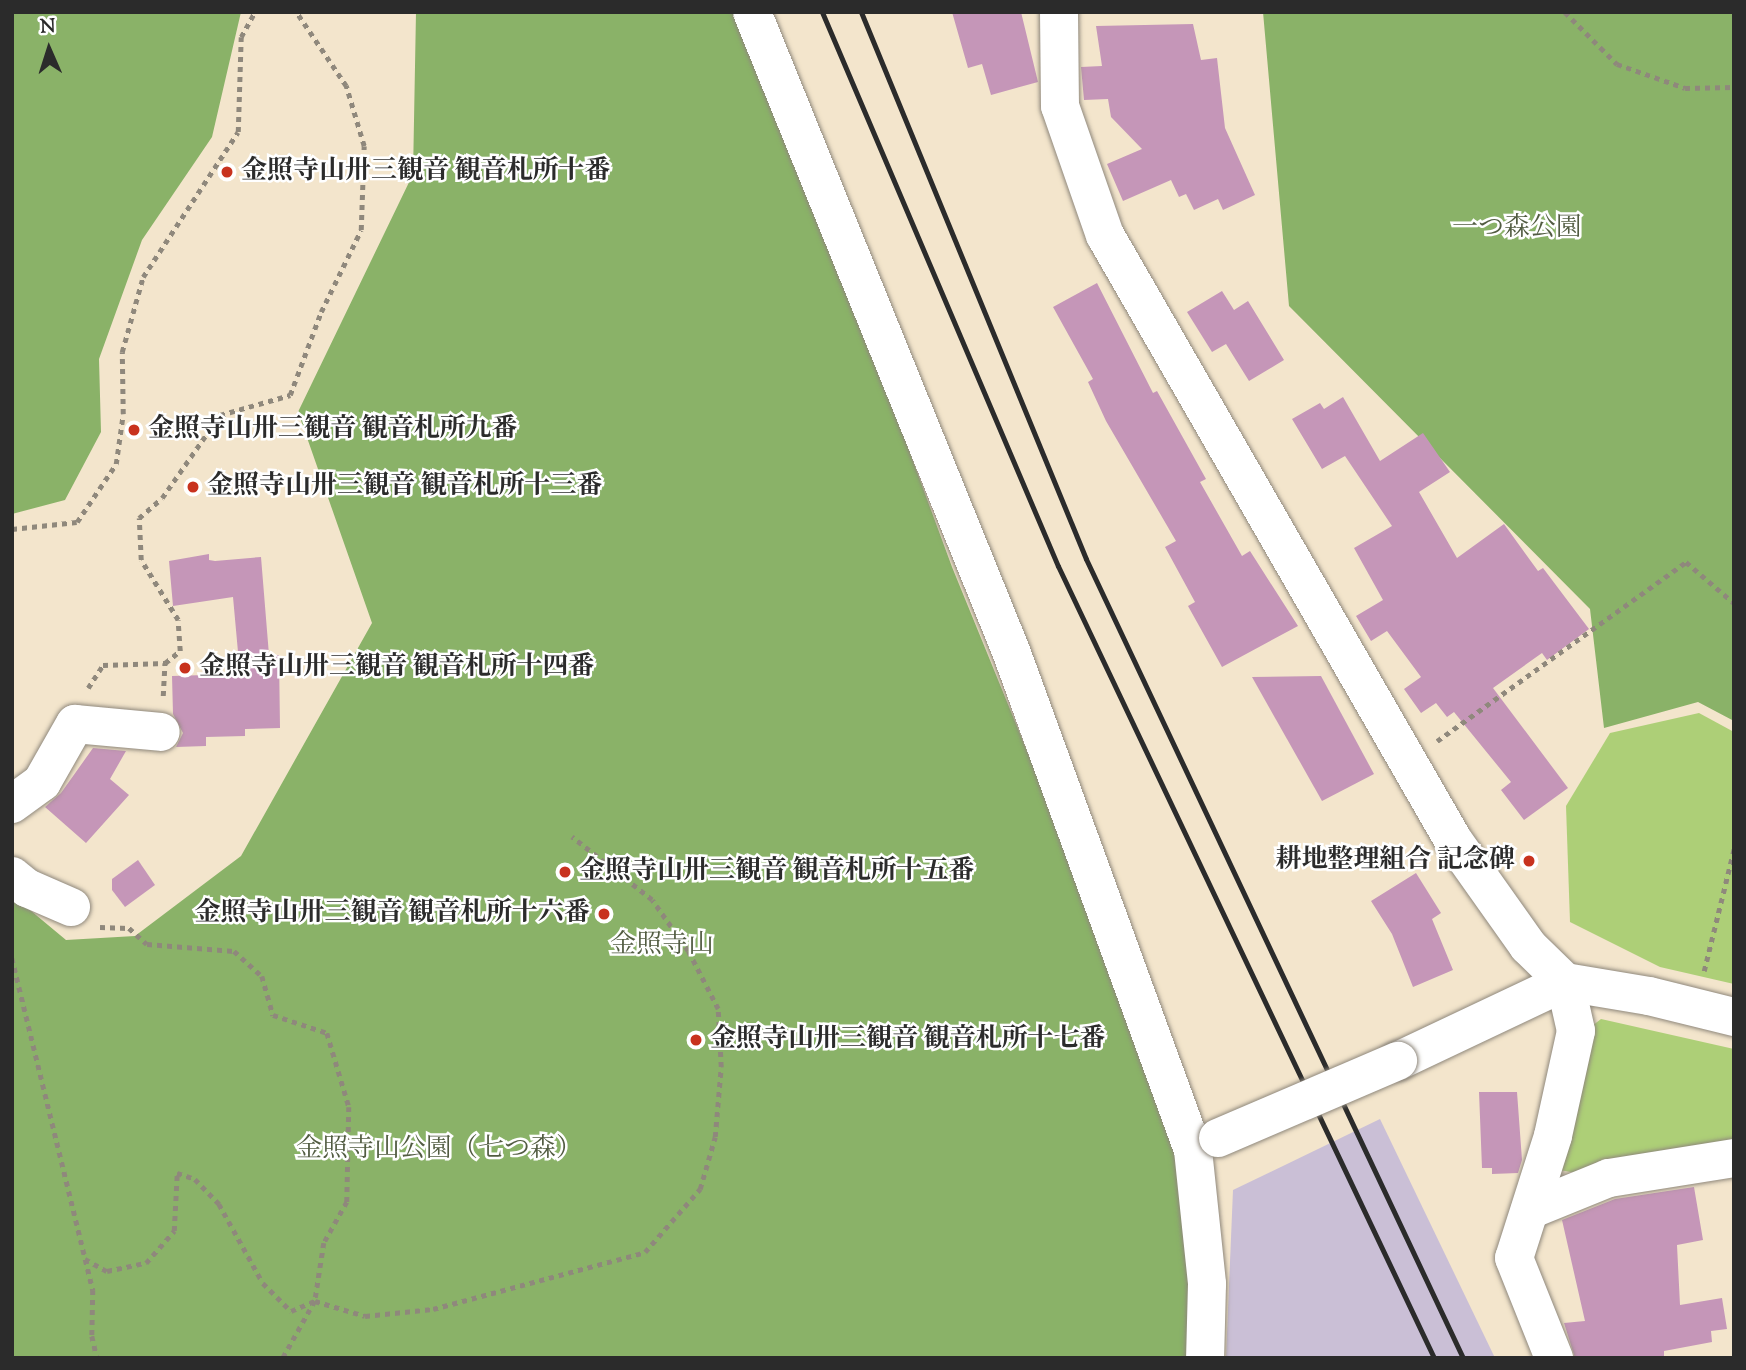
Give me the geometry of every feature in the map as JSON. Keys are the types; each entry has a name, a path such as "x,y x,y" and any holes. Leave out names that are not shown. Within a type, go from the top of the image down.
{"street":[{"path":"752,12 1012,651 1205,1144 1208,1284 1205,1358"},
{"path":"1059,12 1060,106 1105,234 1453,840 1528,946 1565,982 1576,1031 1553,1136 1514,1258 1554,1358"},
{"path":"12,804 42,782 75,724 161,732"},
{"path":"12,876 27,888 83,917"},
{"path":"1205,1144 1398,1061 1565,982 1734,1017"},
{"path":"1530,1210 1609,1178 1734,1158"}],"path":[{"path":"12,529 77,522 116,464 123,414 122,352 143,276 238,132 240,37 255,12"},
{"path":"75,724 80,700 103,665 165,663 180,651 178,620 141,560 139,518 162,498 220,415 289,395 321,312 361,230 364,146 346,86 296,12"},
{"path":"1565,12 1617,64 1685,88 1734,88"},
{"path":"1407,762 1686,562 1734,603"},
{"path":"161,732 165,663"},
{"path":"85,1259 107,1271 146,1263 174,1231 177,1173 195,1179 219,1204 262,1283 291,1311 315,1301 365,1317 433,1309 645,1252 700,1189 715,1137 721,1067 718,1009 688,951 652,900 572,837"},
{"path":"1695,1007 1734,849"},
{"path":"83,917 129,928 147,944 234,951 262,976 273,1015 327,1033 349,1107 347,1202 324,1243 315,1301 283,1358"},
{"path":"12,958 85,1259 97,1358"}],"shaded area":[{"path":"1380,1119 1495,1358 1226,1358 1233,1190"}],"green space":[{"path":"12,12 241,12 212,137 142,240 99,359 101,432 65,500 12,514"},
{"name":"金照寺山","path":"416,12 748,12 952,567 1047,800 1211,1232 1194,1358 12,1358 12,895 66,940 135,936 241,856 372,623 298,412 413,174"},
{"name":"一つ森公園","path":"1263,12 1734,12 1734,721 1698,702 1604,728 1590,609 1289,306"},
{"path":"1699,713 1734,732 1734,984 1660,967 1570,922 1566,806 1610,733"},
{"path":"1601,1019 1734,1049 1734,1148 1577,1173 1559,1170 1592,1026"}],"building":[{"path":"952,12 1021,12 1038,82 991,95 982,64 968,68"},
{"path":"1193,24 1201,60 1217,58 1225,128 1255,195 1223,210 1218,199 1194,210 1186,194 1179,197 1171,180 1123,201 1107,164 1142,149 1111,117 1108,99 1084,100 1081,67 1102,66 1096,26"},
{"path":"1097,283 1153,393 1157,391 1206,479 1200,482 1242,556 1250,551 1298,626 1222,667 1188,606 1195,602 1165,547 1176,541 1106,421 1088,382 1093,379 1053,307"},
{"path":"1222,291 1234,310 1248,301 1284,360 1249,381 1226,344 1212,352 1187,312"},
{"path":"1343,397 1380,461 1423,433 1450,472 1419,492 1457,558 1504,524 1538,571 1543,568 1589,629 1547,660 1542,653 1493,688 1568,788 1524,820 1501,790 1511,782 1454,712 1447,717 1436,703 1421,713 1404,689 1421,677 1387,631 1371,641 1356,616 1383,600 1354,548 1392,526 1345,456 1322,469 1292,419 1320,403 1324,409"},
{"path":"209,554 209,560 215,561 261,557 269,655 279,655 280,728 245,729 245,736 206,737 206,746 176,747 183,733 173,714 172,676 240,674 233,597 173,606 169,561"},
{"path":"1321,676 1374,774 1322,801 1252,677"},
{"path":"93,748 126,751 110,779 129,795 86,843 45,807 61,793"},
{"path":"138,860 155,885 125,907 112,890 112,879"},
{"path":"1416,873 1441,913 1432,919 1453,970 1413,987 1392,934 1371,901"},
{"path":"1479,1092 1517,1092 1522,1160 1518,1173 1492,1174 1492,1168 1482,1168"},
{"path":"1694,1187 1703,1240 1677,1245 1680,1305 1722,1298 1727,1329 1711,1331 1712,1342 1664,1351 1664,1358 1575,1358 1564,1323 1585,1321 1562,1220 1615,1199"}],"railway":[{"path":"822,12 1058,566 1434,1358"},
{"path":"861,12 1086,559 1463,1358"}],"place":[{"name":"金照寺山卅三観音 観音札所十番","path":"227,172"},
{"name":"金照寺山卅三観音 観音札所九番","path":"134,430"},
{"name":"金照寺山卅三観音 観音札所十三番","path":"193,487"},
{"name":"金照寺山卅三観音 観音札所十四番","path":"185,668"},
{"name":"耕地整理組合 記念碑","path":"1529,861"},
{"name":"金照寺山卅三観音 観音札所十五番","path":"565,872"},
{"name":"金照寺山卅三観音 観音札所十六番","path":"604,914"},
{"name":"金照寺山卅三観音 観音札所十七番","path":"696,1040"}],"park label":[{"name":"金照寺山公園（七つ森）","path":"439,1150"}]}
